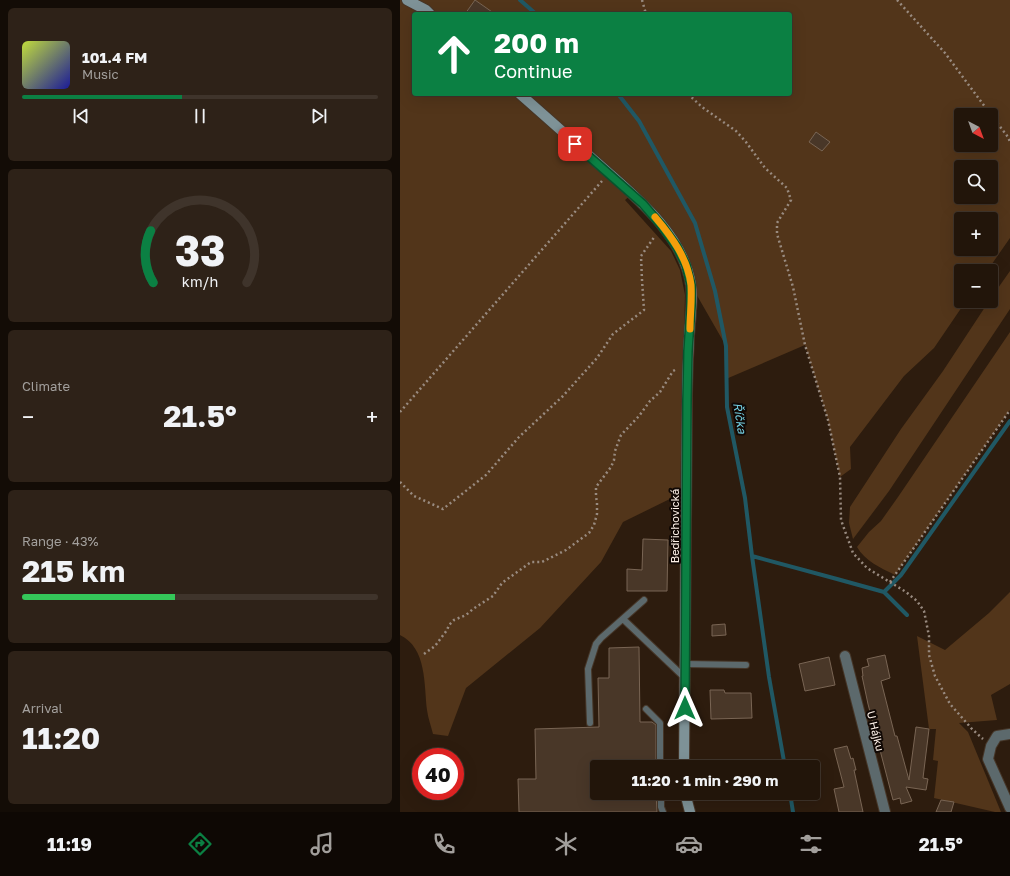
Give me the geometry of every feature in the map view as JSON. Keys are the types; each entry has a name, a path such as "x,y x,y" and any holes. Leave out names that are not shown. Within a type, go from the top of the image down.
{"street":[{"path":"407,0 428,12"},
{"name":"Bedřichovická","path":"522,96 643,204 662,226 677,247 686,265 691,285 687,400 684,760"},
{"name":"U Hájku","path":"845,656 885,812"},
{"path":"1010,734 997,736 990,746 988,759 1010,808"},
{"path":"686,800 690,812"}],"lane":[{"path":"590,723 588,674 594,649 599,641 644,600"},
{"path":"623,619 685,678"},
{"path":"685,664 746,665"},
{"path":"646,708 660,723 660,760"},
{"path":"660,800 663,812"}],"path":[{"path":"642,0 645,12"},
{"path":"897,0 945,53 986,108"},
{"path":"690,96 702,107 736,131 765,168 787,188 790,200 777,223 777,234 793,287 805,345 828,420 840,477 841,520 853,553 867,568 891,582 917,601 924,611 929,636 929,655 935,676 950,704 972,729 990,746"},
{"path":"998,124 1010,142"},
{"path":"400,412 609,173"},
{"path":"400,482 414,496 444,509 486,475 518,437 564,396 598,358 613,334 644,310 641,256 662,226"},
{"path":"424,654 435,646 454,620 466,615 493,596 502,583 531,562 542,562 566,550 589,533 594,524 598,503 596,488 611,467 621,435 639,416 650,401 660,392 673,371 681,368"},
{"path":"891,582 1010,410"}],"shaded area":[{"path":"400,0 1010,0 1010,238 998,255 998,212 954,212 954,256 997,256 992,264 954,264 954,308 961,308 934,348 904,376 850,447 851,469 840,477 828,420 805,345 726,379 726,346 691,285 677,247 632,194 625,200 671,251 680,270 685,295 680,494 623,522 601,562 540,628 466,688 448,736 433,734 427,713 424,679 420,658 409,641 400,635"},
{"path":"1010,271 1010,309 889,491 853,539 849,523 850,507 901,429 943,371 984,308 998,308 998,288"},
{"path":"1010,332 1010,410 895,575 879,567 864,556 857,547 869,532 881,521"},
{"path":"1010,592 1010,684 991,695 997,720 959,723 968,732 1001,812 995,812 934,798 938,761 933,760 936,729 929,729 917,636 945,650 989,613"}],"building":[{"path":"475,0 492,12 466,12"},
{"path":"816,132 830,142 822,151 809,142"},
{"path":"643,539 668,540 667,591 627,591 627,569 642,570"},
{"path":"725,624 726,635 712,636 712,625"},
{"path":"639,647 640,722 652,722 656,725 656,760 590,760 590,800 656,800 657,812 519,812 518,779 536,779 535,729 599,727 598,678 609,678 609,648"},
{"path":"885,655 890,678 881,681 895,736 897,736 909,780 916,727 929,729 923,778 928,779 926,790 906,787 912,801 901,804 900,798 893,800 862,676 862,668 869,666 867,659"},
{"path":"829,657 835,685 805,691 799,664"},
{"path":"710,690 724,690 725,693 751,693 752,718 711,719"},
{"path":"847,746 851,759 853,758 856,770 854,770 863,812 839,812 834,789 844,787 834,749"},
{"path":"941,800 954,802 951,812 936,812"}],"waterway":[{"name":"Říčka","path":"520,0 534,12"},
{"name":"Říčka","path":"620,96 639,121 695,223 715,291 726,346 727,407 745,498 769,677 784,760"},
{"path":"884,592 901,575 1010,421"},
{"path":"752,556 884,592 907,615"},
{"name":"Říčka","path":"791,800 793,812"}],"slow traffic":[{"path":"655,217 677,247 686,265 691,285 690,329"}],"route":[{"path":"575,144 643,204 662,226 677,247 686,265 691,285 687,400 685,708"}]}
